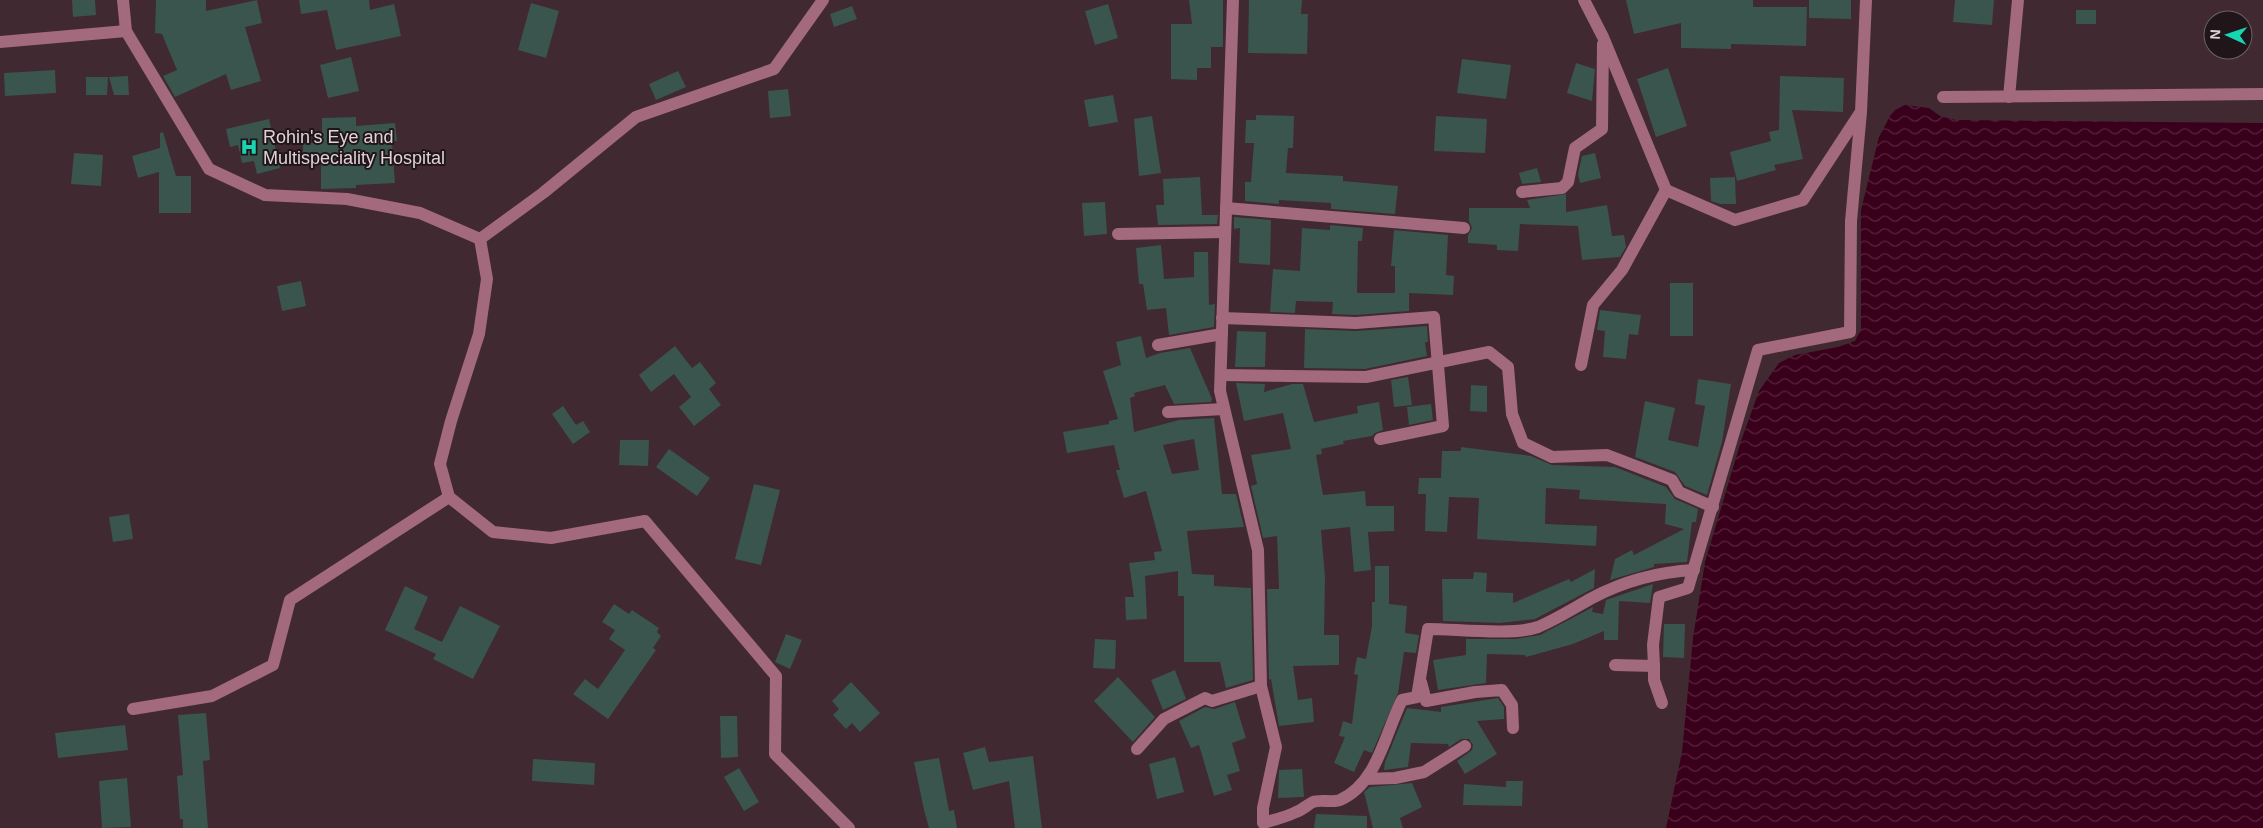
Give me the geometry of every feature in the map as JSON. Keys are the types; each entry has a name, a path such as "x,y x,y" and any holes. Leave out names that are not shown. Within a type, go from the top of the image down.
{"street":[{"path":"123,0 126,31 209,169 265,194 347,198 420,213 480,239"},
{"path":"480,239 543,193 636,117 774,69 823,0"},
{"path":"1233,0 1220,391 1258,550 1262,686 1276,747 1263,808 1263,823 1295,813 1314,802 1338,800 1350,793 1366,779 1381,753 1402,700 1417,697 1428,628 1514,630 1536,627 1594,597 1640,577 1664,572 1694,570"},
{"path":"1584,0 1603,37 1666,190 1735,220 1804,200 1861,112"},
{"path":"1662,703 1654,680 1652,645 1659,597 1688,588 1758,350 1850,332 1851,221 1861,112 1866,0"},
{"path":"2009,97 2018,0"},
{"path":"0,42 126,31"},
{"path":"1522,192 1562,188 1568,182 1575,148 1602,129 1603,37"},
{"path":"1943,97 2263,94"},
{"path":"1581,365 1593,305 1622,270 1666,190"},
{"path":"1226,208 1464,228"},
{"path":"1118,234 1225,232"},
{"path":"480,239 487,279 479,334 450,421 440,464 449,497 493,532 551,538 645,521 776,676 776,754 850,828"},
{"path":"1222,318 1356,323 1434,317 1443,426 1380,439"},
{"path":"1158,345 1222,334"},
{"path":"1221,375 1366,377 1437,361 1489,352 1508,367 1512,414 1523,443 1552,457 1607,455 1672,480 1679,492 1713,507"},
{"path":"1168,412 1224,409"},
{"path":"132,710 212,696 273,665 290,600 449,497"},
{"path":"1615,665 1654,666"},
{"path":"1421,680 1426,701 1475,692 1502,690 1512,705 1513,728"},
{"path":"1137,749 1164,718 1204,698 1212,701 1262,686"},
{"path":"1366,779 1395,778 1424,772 1465,746"}],"water":[{"path":"1905,105 1929,108 1940,116 1956,120 2263,123 2263,828 1666,828 1682,752 1693,638 1705,562 1741,441 1759,391 1779,363 1795,355 1838,347 1855,341 1861,329 1861,210 1879,137 1890,116 1896,109"}],"building":[{"path":"72,0 95,0 96,15 73,17"},
{"path":"156,0 206,0 206,11 257,0 262,23 245,27 261,81 231,90 226,74 175,97 163,76 177,70 162,34 155,33"},
{"path":"299,0 369,0 370,10 394,4 401,36 336,50 327,10 301,14"},
{"path":"1189,0 1223,0 1223,47 1211,47 1211,68 1197,68 1197,80 1171,79 1171,24 1192,24"},
{"path":"1249,0 1302,0 1301,14 1308,14 1307,54 1248,53"},
{"path":"1626,0 1753,0 1753,7 1807,7 1806,46 1731,44 1731,49 1681,48 1681,23 1634,34"},
{"path":"1809,0 1851,0 1851,19 1809,18"},
{"path":"1955,0 1994,0 1992,25 1953,22"},
{"path":"531,3 559,11 546,58 518,50"},
{"path":"1108,4 1118,38 1095,45 1085,11"},
{"path":"852,6 857,19 834,27 830,14"},
{"path":"2076,10 2096,10 2096,24 2076,24"},
{"path":"351,57 359,91 328,98 320,65"},
{"path":"1462,59 1511,65 1506,99 1457,93"},
{"path":"1576,63 1595,69 1592,101 1567,93"},
{"path":"1668,68 1687,126 1656,137 1637,79"},
{"path":"55,70 56,93 5,96 4,73"},
{"path":"678,71 686,87 656,100 649,84"},
{"path":"128,76 129,95 114,95 109,77"},
{"path":"1780,76 1844,78 1843,112 1792,110 1803,159 1774,165 1776,170 1737,181 1730,152 1771,141 1769,132 1779,130"},
{"path":"86,77 108,77 107,95 86,95"},
{"path":"788,89 791,116 770,118 768,91"},
{"path":"1113,95 1118,122 1089,127 1084,100"},
{"path":"1256,115 1294,116 1293,148 1288,148 1286,173 1343,176 1343,181 1398,186 1395,214 1331,209 1331,203 1279,200 1279,204 1245,201 1245,182 1251,182 1254,143 1245,143 1246,120 1256,120"},
{"path":"1152,116 1161,173 1139,176 1134,119"},
{"path":"1436,116 1487,119 1485,153 1434,151"},
{"path":"356,117 356,126 395,123 397,141 392,142 395,183 356,185 356,188 321,189 321,161 303,161 303,143 322,143 322,118"},
{"path":"269,119 280,168 257,174 254,161 242,163 238,145 230,147 226,129"},
{"path":"163,132 176,176 191,176 191,213 159,213 159,172 138,178 132,156 160,148 160,133"},
{"path":"74,153 103,155 101,186 71,184"},
{"path":"1595,153 1601,178 1580,183 1578,174 1582,156"},
{"path":"1537,168 1541,182 1522,184 1519,173"},
{"path":"1200,177 1202,215 1218,215 1217,224 1158,225 1156,205 1164,205 1163,179"},
{"path":"1735,177 1736,204 1720,204 1711,201 1710,178"},
{"path":"1566,194 1566,212 1607,205 1612,236 1624,235 1626,247 1620,257 1582,260 1578,226 1520,224 1518,251 1497,250 1497,245 1468,243 1468,235 1472,228 1469,221 1469,208 1530,208 1527,200"},
{"path":"1105,202 1107,234 1084,236 1082,203"},
{"path":"1234,217 1271,220 1270,265 1239,263 1240,228 1234,229"},
{"path":"1330,225 1363,228 1362,241 1358,241 1357,293 1395,293 1395,266 1391,266 1394,230 1448,235 1446,275 1454,276 1453,295 1409,293 1409,311 1356,315 1332,314 1333,302 1296,301 1295,313 1270,312 1273,269 1300,271 1302,228 1330,230"},
{"path":"1161,245 1164,279 1194,277 1194,252 1208,252 1209,305 1215,304 1214,327 1169,335 1166,308 1147,310 1143,284 1139,284 1136,248"},
{"path":"301,281 306,306 282,311 277,286"},
{"path":"1670,283 1693,283 1693,336 1670,336"},
{"path":"1600,310 1641,315 1638,335 1629,334 1626,359 1603,357 1605,331 1597,330"},
{"path":"1427,326 1428,342 1425,342 1427,356 1365,369 1304,368 1305,329 1356,331"},
{"path":"1237,331 1266,332 1265,367 1235,367"},
{"path":"1141,336 1146,358 1160,353 1190,348 1212,399 1211,402 1174,404 1165,385 1134,393 1135,396 1130,398 1134,432 1179,420 1214,418 1222,494 1236,494 1244,527 1187,531 1192,574 1214,575 1214,586 1251,588 1253,680 1226,688 1220,662 1184,662 1184,596 1178,596 1178,571 1145,576 1147,619 1126,620 1125,597 1134,597 1129,563 1155,560 1154,552 1162,551 1146,491 1124,498 1116,470 1120,470 1114,445 1067,453 1063,432 1109,424 1109,421 1118,419 1103,371 1121,365 1116,342","holes":["1194,439 1199,470 1172,474 1163,445"]},
{"path":"675,346 692,368 700,362 716,383 709,389 721,405 694,426 679,407 691,397 674,374 651,392 639,375"},
{"path":"1408,377 1412,405 1394,407 1391,380"},
{"path":"1698,379 1731,384 1722,442 1707,495 1685,486 1675,472 1635,457 1645,401 1675,408 1668,440 1698,447 1705,406 1695,404"},
{"path":"1236,383 1265,384 1264,392 1292,384 1303,384 1314,422 1358,413 1357,406 1379,402 1383,430 1372,436 1343,441 1344,444 1321,449 1322,454 1316,455 1323,495 1365,491 1366,506 1394,506 1394,531 1368,532 1371,570 1354,572 1350,527 1321,530 1325,577 1324,635 1339,635 1339,665 1293,666 1298,700 1312,698 1314,722 1279,726 1271,679 1269,680 1267,589 1279,589 1277,536 1263,538 1251,486 1257,484 1251,455 1291,449 1283,413 1244,421"},
{"path":"1471,385 1487,386 1487,412 1470,411"},
{"path":"1431,404 1433,420 1409,425 1407,407"},
{"path":"563,406 576,425 583,421 590,432 573,444 552,414"},
{"path":"620,440 649,440 648,466 619,465"},
{"path":"1461,447 1531,456 1552,465 1615,467 1666,487 1675,499 1698,509 1696,522 1692,522 1687,562 1654,564 1654,567 1610,580 1615,559 1632,550 1634,555 1684,529 1665,524 1666,504 1579,499 1580,490 1546,488 1545,524 1597,526 1596,546 1477,539 1479,498 1449,497 1447,532 1425,531 1426,494 1418,494 1419,478 1441,478 1442,451 1461,451"},
{"path":"669,449 710,478 697,496 656,467"},
{"path":"754,484 780,490 761,565 735,559"},
{"path":"129,514 133,539 113,542 109,517"},
{"path":"1375,566 1389,566 1389,604 1407,606 1405,633 1419,635 1416,653 1404,652 1398,693 1372,753 1364,750 1354,772 1334,763 1345,737 1339,736 1343,721 1352,724 1358,675 1354,674 1357,657 1366,659 1372,626 1372,602 1375,602"},
{"path":"1595,569 1594,588 1535,619 1500,623 1443,621 1442,579 1473,579 1474,572 1487,573 1486,592 1513,593 1513,603 1569,579 1571,582"},
{"path":"1653,584 1650,603 1619,601 1618,640 1604,640 1604,631 1573,644 1526,657 1525,655 1487,654 1486,683 1438,690 1433,660 1466,655 1466,639 1515,639 1540,635 1593,607 1592,612 1603,614 1606,600"},
{"path":"405,586 428,597 414,629 442,642 460,606 500,626 473,679 433,659 436,654 385,630"},
{"path":"614,604 629,614 632,610 659,628 657,632 661,636 653,648 656,650 608,719 573,694 585,679 598,689 625,650 609,639 615,630 602,622"},
{"path":"1664,624 1685,624 1684,658 1663,657"},
{"path":"786,634 802,640 790,669 775,662"},
{"path":"1095,639 1116,640 1115,669 1093,668"},
{"path":"1175,670 1186,699 1163,710 1151,680"},
{"path":"1118,677 1155,717 1133,742 1094,701"},
{"path":"851,682 880,713 860,732 852,723 846,729 833,715 839,709 832,701"},
{"path":"1498,698 1504,707 1504,719 1477,721 1497,754 1465,774 1457,761 1472,750 1473,745 1469,739 1461,739 1449,747 1448,744 1411,743 1408,767 1384,770 1385,762 1407,708 1441,712 1441,707"},
{"path":"1235,702 1246,738 1232,743 1240,771 1227,775 1232,790 1214,796 1199,745 1191,748 1179,721 1205,707 1214,709"},
{"path":"206,713 210,760 203,761 208,828 183,828 183,819 180,819 177,776 183,775 178,715"},
{"path":"720,716 737,716 738,757 721,758"},
{"path":"125,725 128,750 58,758 55,733"},
{"path":"985,747 989,762 1033,756 1042,828 1015,828 1009,781 973,790 963,753"},
{"path":"1175,757 1184,792 1157,799 1149,764"},
{"path":"939,758 949,811 954,810 957,828 929,828 924,810 914,762"},
{"path":"533,759 595,763 594,785 532,781"},
{"path":"739,768 759,802 744,811 724,777"},
{"path":"1302,769 1304,797 1278,798 1279,770"},
{"path":"127,778 131,827 102,828 99,781"},
{"path":"1506,781 1523,781 1522,806 1463,805 1464,784 1506,787"},
{"path":"1412,783 1422,807 1400,818 1403,828 1373,828 1364,792 1370,787"},
{"path":"1316,814 1367,816 1367,828 1314,828"}],"place":[{"name":"Rohin's Eye and Multispeciality Hospital","path":"249,147"}]}
